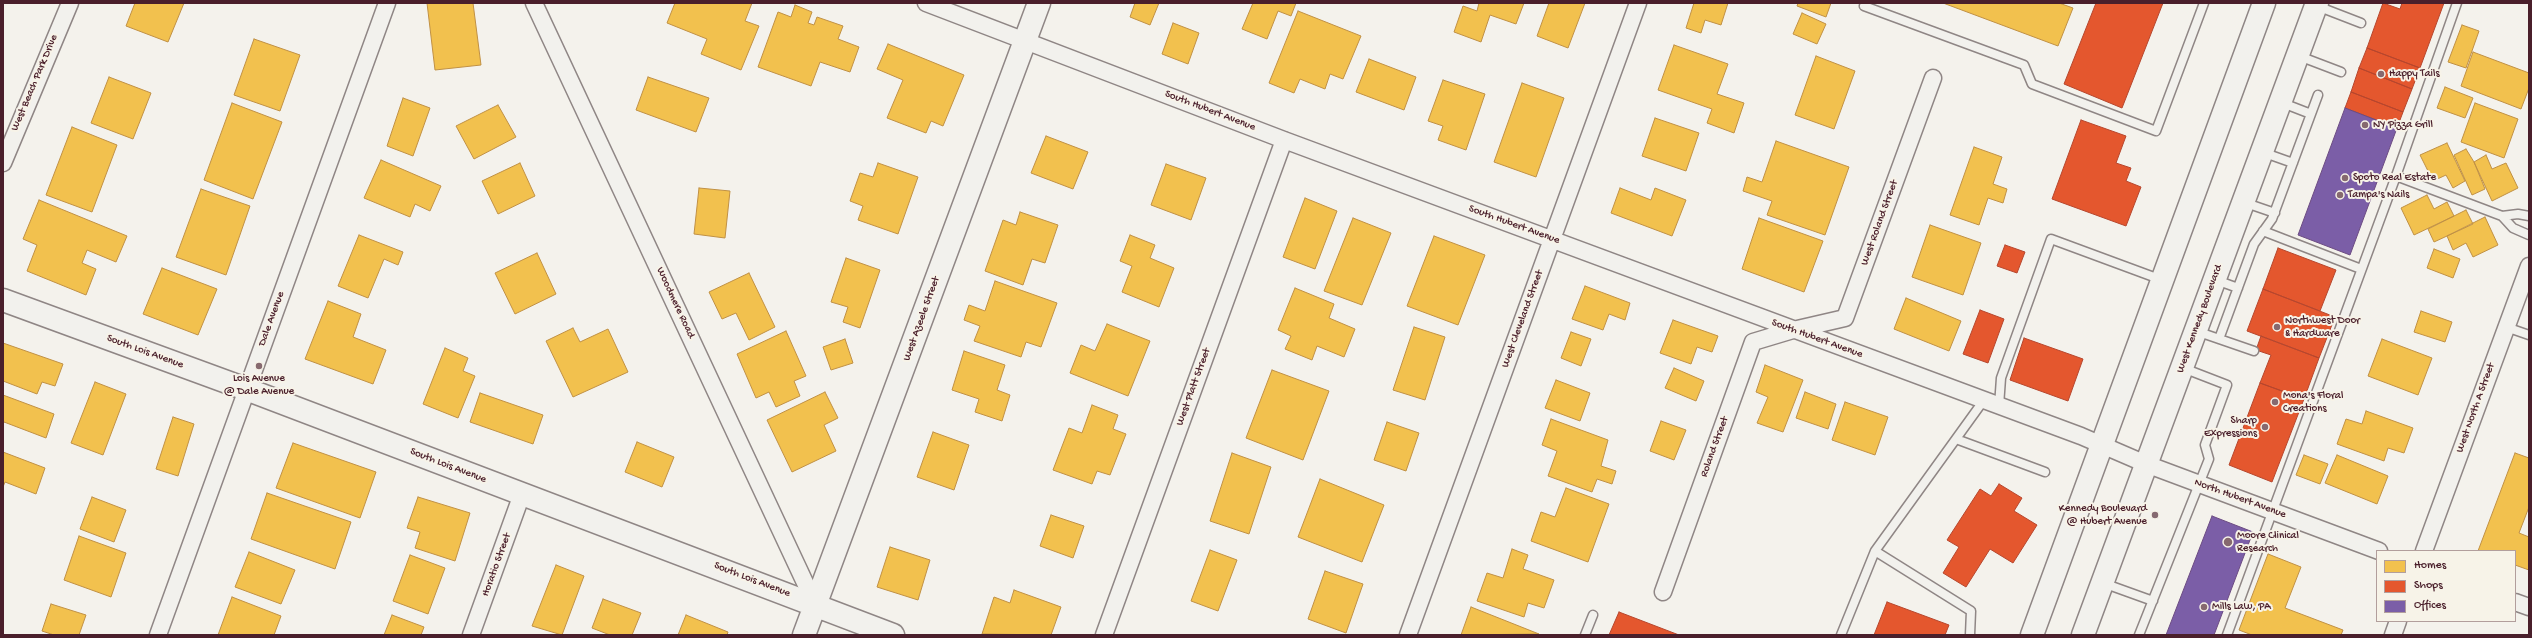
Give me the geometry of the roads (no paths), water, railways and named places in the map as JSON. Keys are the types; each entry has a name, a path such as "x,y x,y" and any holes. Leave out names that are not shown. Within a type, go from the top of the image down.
{"street":[{"name":"West Beach Park Drive","path":"3,163 70,3"},
{"name":"Dale Avenue","path":"158,635 387,3"},
{"name":"Woodmere Road","path":"534,3 815,604"},
{"name":"South Hubert Avenue","path":"926,3 1284,140 2102,444"},
{"name":"West Azeele Street","path":"804,635 1039,3"},
{"name":"West Cleveland Street","path":"1408,635 1638,3"},
{"path":"2032,635 2264,3"},
{"name":"West Kennedy Boulevard","path":"2083,635 2317,4"},
{"name":"West Roland Street","path":"1793,330 1845,318 1933,78"},
{"name":"West Platt Street","path":"1104,635 1284,140"},
{"name":"West North A Street","path":"2424,550 2506,327 2526,282 2529,266"},
{"name":"South Lois Avenue","path":"3,300 246,389 815,604 893,635"},
{"name":"Roland Street","path":"1663,592 1753,342 1793,330"},
{"name":"North Hubert Avenue","path":"2102,444 2146,464 2376,550"},
{"name":"Horatio Street","path":"471,635 522,494"},
{"path":"2516,602 2529,607"},
{"path":"2393,635 2398,622"}],"lane":[{"path":"1864,6 2024,65 2032,84 2156,131 2204,3"},
{"path":"2227,635 2271,511 2396,176 2456,3"},
{"path":"2317,4 2361,23"},
{"path":"2298,56 2341,72"},
{"path":"2219,339 2254,244 2274,213 2318,95"},
{"path":"2280,102 2311,114"},
{"path":"2262,152 2293,163"},
{"path":"2396,176 2502,216 2513,228 2529,236"},
{"path":"2243,202 2274,213"},
{"path":"2502,216 2518,214 2529,216"},
{"path":"2263,231 2361,269"},
{"path":"1999,406 2001,378 2051,239 2162,280"},
{"path":"2214,279 2238,288"},
{"path":"2506,327 2529,335"},
{"path":"2196,330 2254,351"},
{"path":"2139,635 2210,459 2205,445 2227,385 2181,368"},
{"path":"1841,635 1874,551 1984,400"},
{"path":"1956,439 2045,472"},
{"path":"1874,551 1971,611 1970,635"},
{"path":"2102,583 2153,601"},
{"path":"1585,635 1593,615"}],"place":[{"name":"Happy Tails","path":"2381,74"},
{"name":"NY Pizza Grill","path":"2365,125"},
{"name":"Spoto Real Estate","path":"2345,178"},
{"name":"Tampa's Nails","path":"2340,195"},
{"name":"Northwest Door & Hardware","path":"2277,327"},
{"name":"Lois Avenue @ Dale Avenue","path":"259,366"},
{"name":"Mona's Floral Creations","path":"2275,402"},
{"name":"Sharp Expressions","path":"2265,427"},
{"name":"Kennedy Boulevard @ Hubert Avenue","path":"2155,515"},
{"name":"Moore Clinical Research","path":"2228,542"},
{"name":"Mills Law, PA","path":"2204,607"}]}
